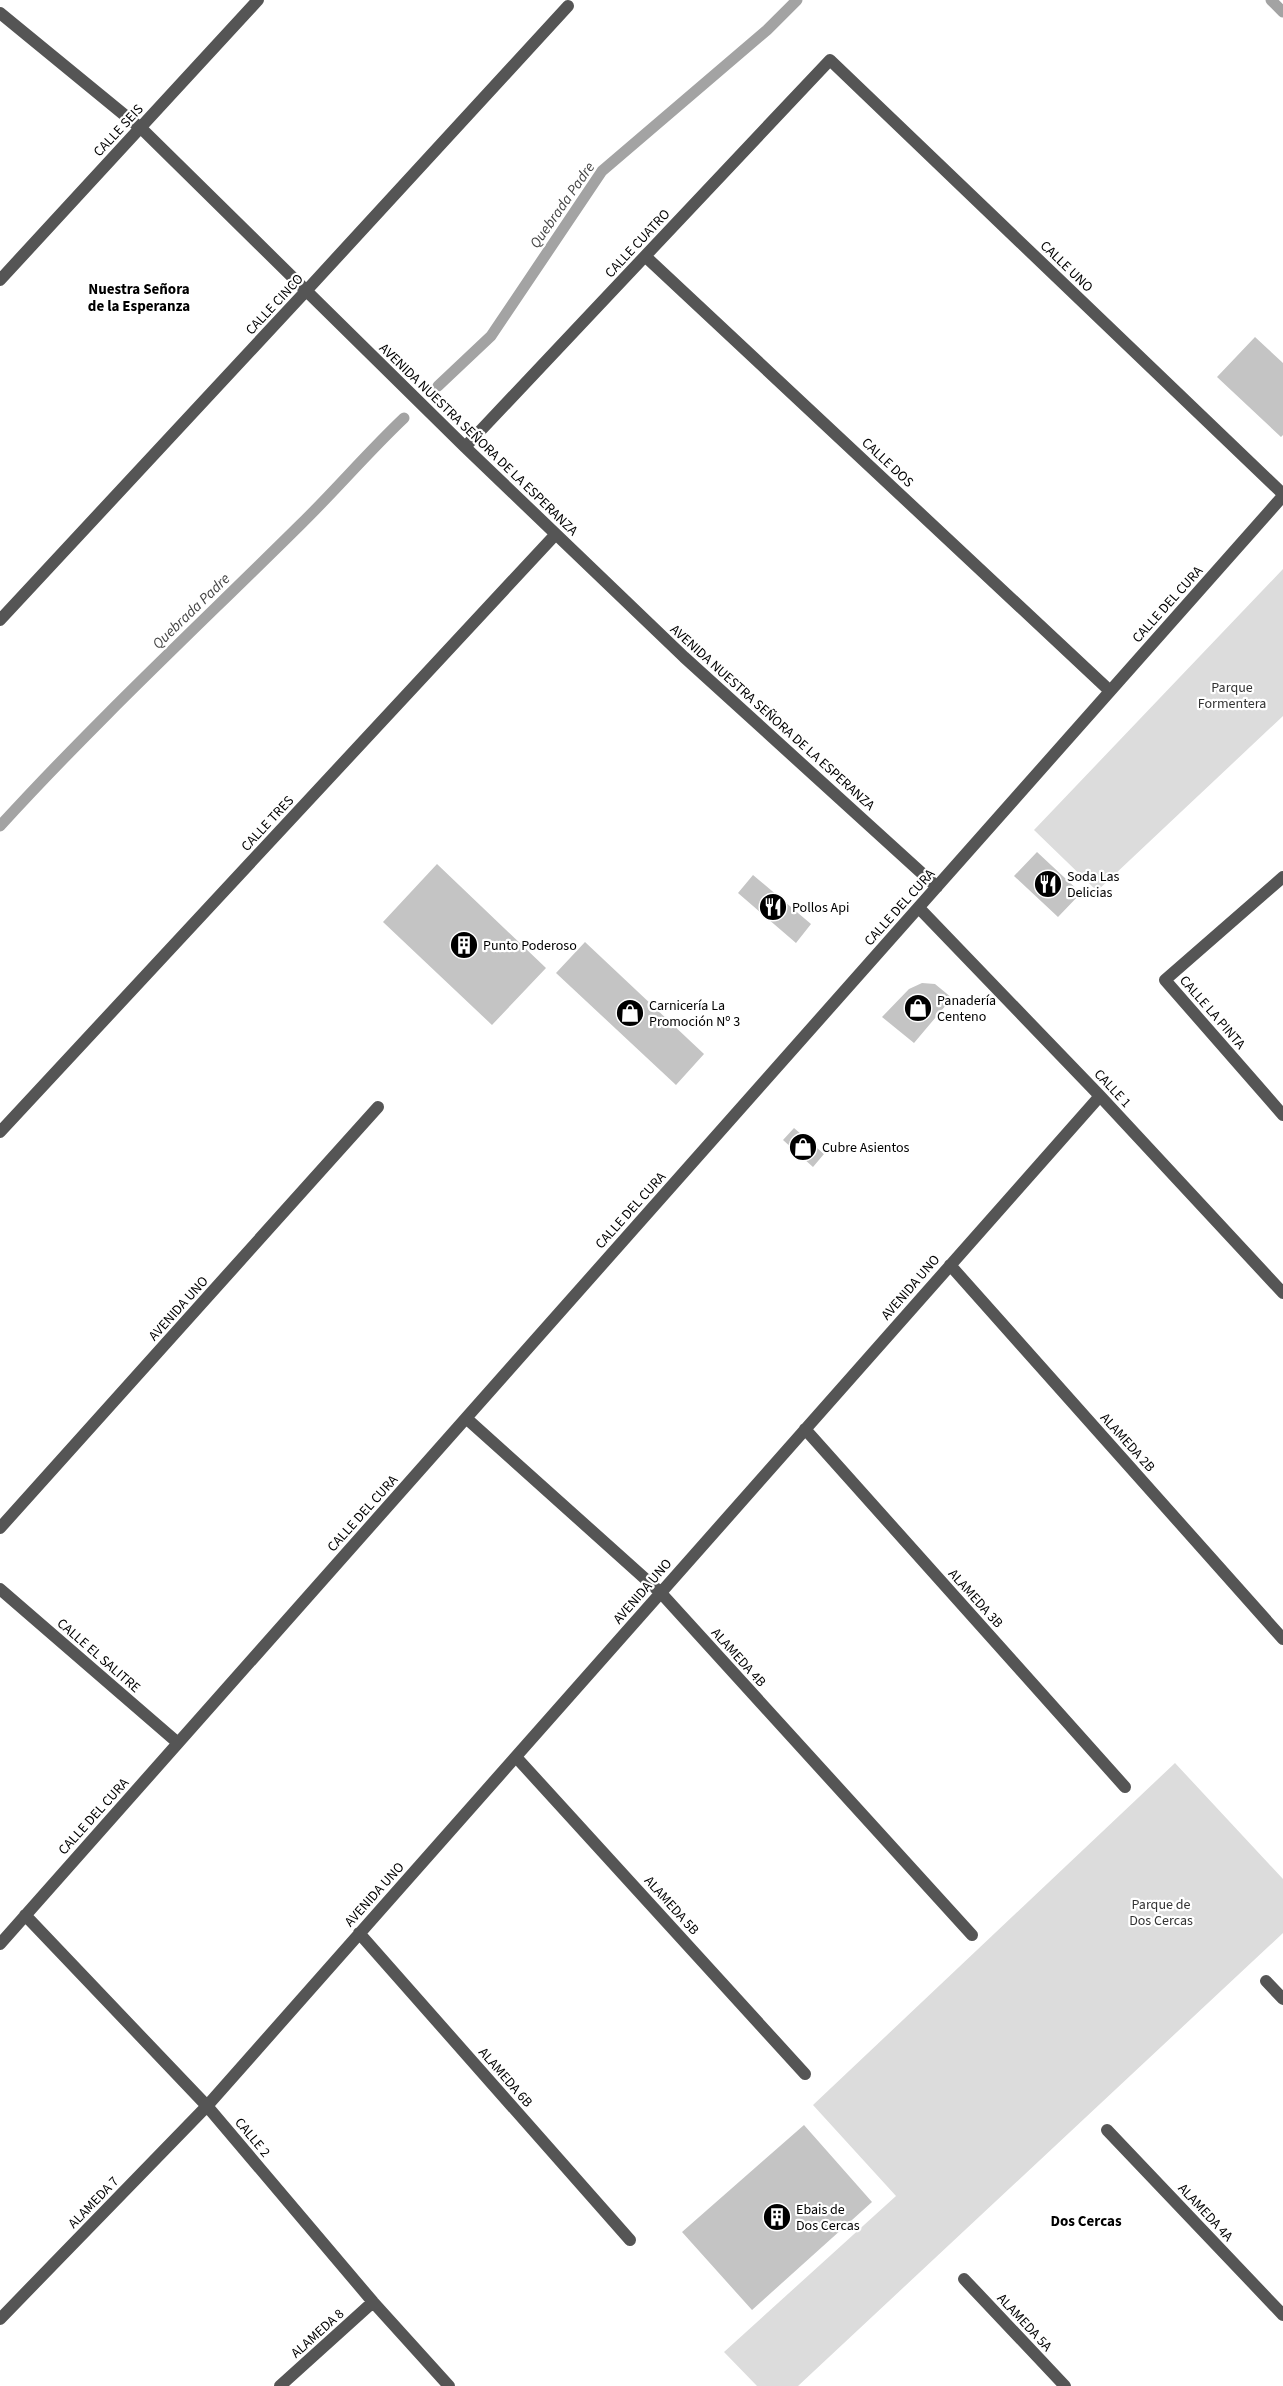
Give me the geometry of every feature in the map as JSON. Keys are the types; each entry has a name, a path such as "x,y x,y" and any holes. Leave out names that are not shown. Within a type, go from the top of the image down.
{"street":[{"name":"CALLE SEIS","path":"0,280 258,0"},
{"name":"CALLE CINCO","path":"0,620 568,6"},
{"name":"AVENIDA NUESTRA SEÑORA DE LA ESPERANZA","path":"0,13 139,128 555,535 684,657 937,887"},
{"name":"CALLE CUATRO","path":"465,447 830,60"},
{"name":"CALLE UNO","path":"830,60 1283,495"},
{"name":"CALLE DOS","path":"646,256 1110,690"},
{"name":"CALLE DEL CURA","path":"0,1944 1283,495"},
{"name":"CALLE TRES","path":"0,1132 555,535"},
{"name":"CALLE LA PINTA","path":"1283,877 1165,980 1283,1115"},
{"name":"CALLE 1","path":"918,908 1100,1096 1283,1292"},
{"name":"AVENIDA UNO","path":"207,2106 1100,1096"},
{"name":"AVENIDA UNO","path":"0,1528 378,1108"},
{"name":"ALAMEDA 2B","path":"950,1265 1283,1639"},
{"name":"ALAMEDA 4B","path":"466,1418 661,1593 972,1934"},
{"name":"ALAMEDA 3B","path":"805,1429 1125,1787"},
{"name":"CALLE EL SALITRE","path":"0,1589 178,1743"},
{"name":"ALAMEDA 5B","path":"516,1756 805,2074"},
{"name":"CALLE 2","path":"26,1915 207,2106 373,2302 449,2386"},
{"name":"ALAMEDA 6B","path":"359,1933 630,2240"},
{"path":"1266,1981 1283,1999"},
{"name":"ALAMEDA 7","path":"0,2319 207,2106"},
{"name":"ALAMEDA 4A","path":"1107,2130 1283,2315"},
{"name":"ALAMEDA 5A","path":"964,2279 1065,2386"},
{"name":"ALAMEDA 8","path":"280,2386 373,2302"}],"green space":[{"name":"Parque Formentera","path":"1283,569 1283,716 1097,891 1034,830"},
{"name":"Parque de Dos Cercas","path":"1175,1763 1283,1879 1283,1933 798,2386 757,2386 724,2352 896,2196 813,2105"}],"building":[{"path":"1255,337 1283,363 1283,435 1281,437 1217,377"},
{"name":"Soda Las Delicias","path":"1037,852 1081,893 1058,917 1014,876"},
{"name":"Punto Poderoso","path":"437,864 546,968 492,1025 383,922"},
{"name":"Pollos Api","path":"753,875 811,924 796,943 738,893"},
{"name":"Carnicería La Promoción Nº 3","path":"585,942 704,1054 676,1085 556,973"},
{"name":"Panadería Centeno","path":"922,983 935,984 952,998 914,1043 882,1017 909,989"},
{"name":"Cubre Asientos","path":"794,1128 824,1154 813,1167 783,1140"},
{"name":"Ebais de Dos Cercas","path":"804,2125 872,2202 752,2310 682,2232"}],"waterway":[{"name":"Quebrada Padre","path":"438,386 491,336 602,171 767,30 797,0"},
{"path":"1271,0 1283,12"},
{"name":"Quebrada Padre","path":"0,826 110,712 312,513 404,418"}],"place":[{"name":"Soda Las Delicias","path":"1048,884"},
{"name":"Pollos Api","path":"773,907"},
{"name":"Punto Poderoso","path":"464,945"},
{"name":"Panadería Centeno","path":"918,1008"},
{"name":"Carnicería La Promoción Nº 3","path":"630,1013"},
{"name":"Cubre Asientos","path":"803,1147"},
{"name":"Ebais de Dos Cercas","path":"777,2217"}],"district":[{"name":"Nuestra Señora de la Esperanza","path":"139,298"},
{"name":"Dos Cercas","path":"1086,2221"}]}
